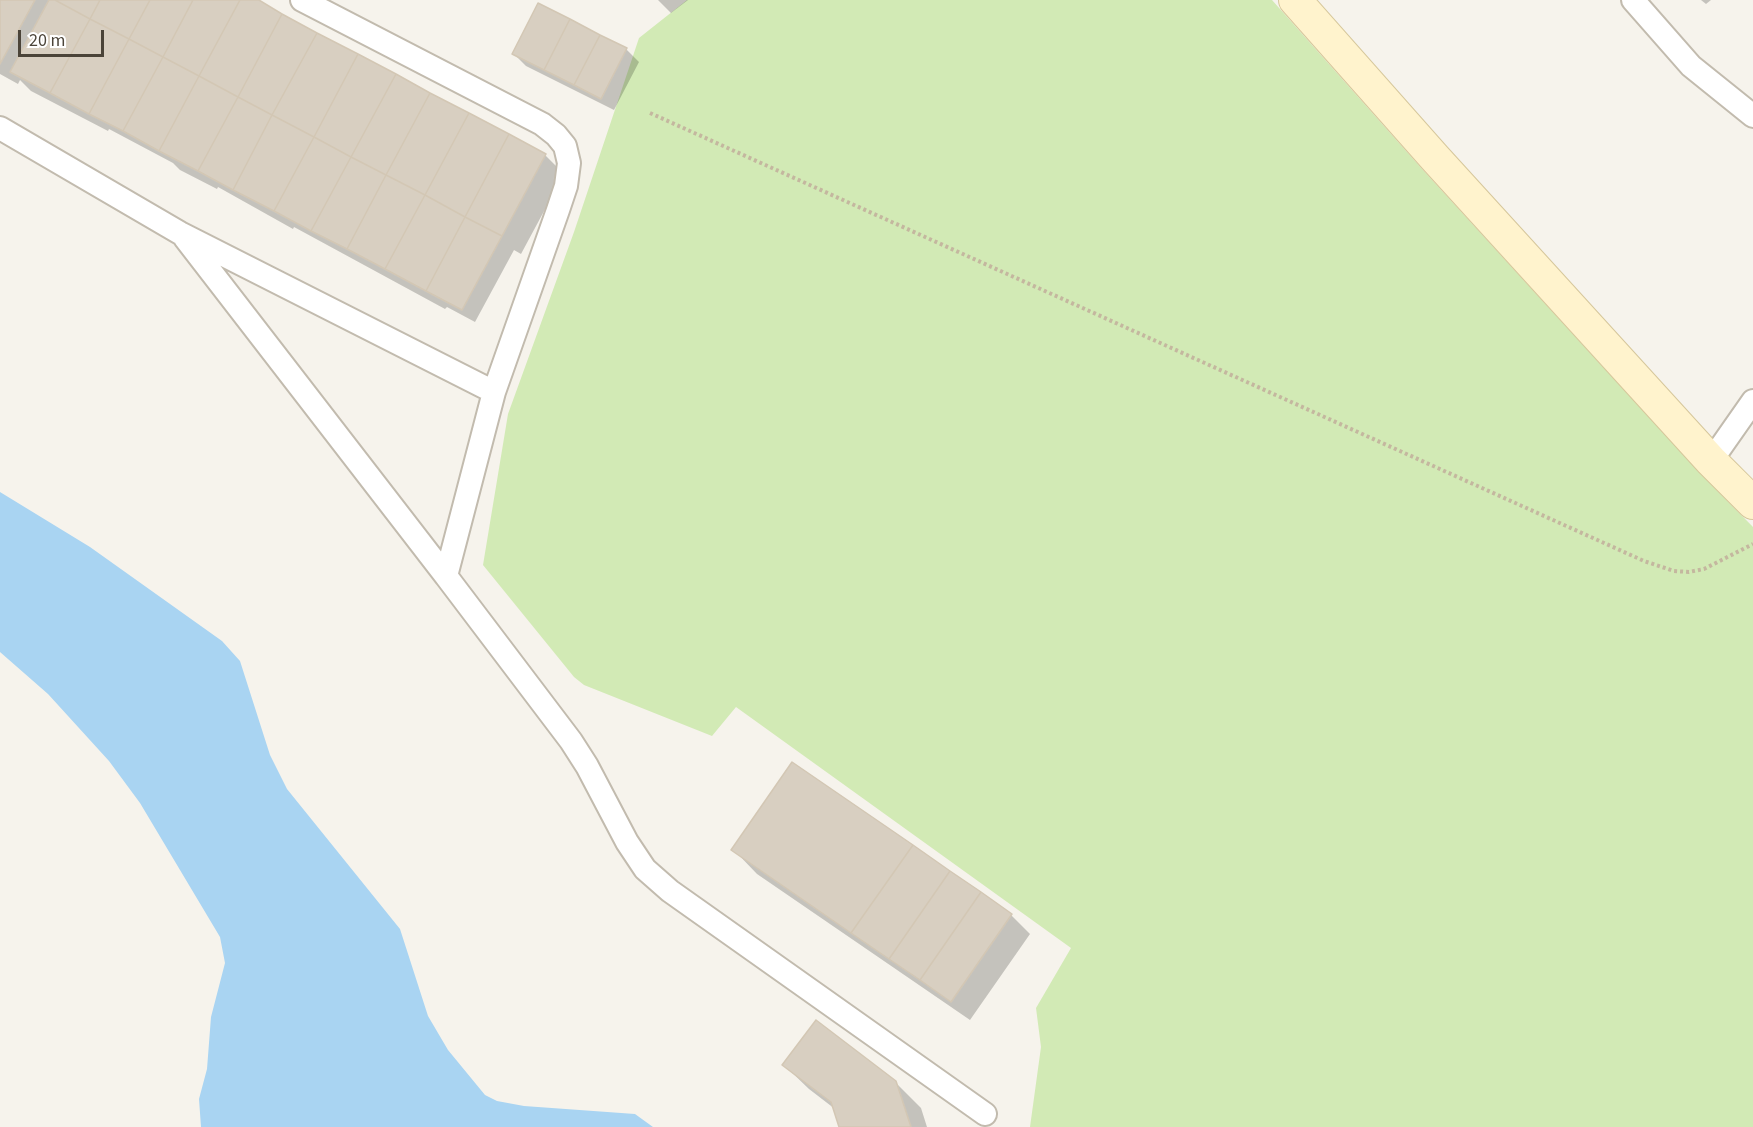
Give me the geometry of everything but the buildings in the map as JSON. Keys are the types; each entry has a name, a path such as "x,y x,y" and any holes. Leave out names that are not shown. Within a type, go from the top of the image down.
{"main road":[{"path":"1294,0 1435,158 1753,503"}],"street":[{"path":"302,0 542,124 565,146 569,163 566,186 494,392 446,576"},
{"path":"1633,0 1691,66 1753,117"},
{"path":"0,128 180,232 494,392"},
{"path":"180,232 571,741 587,766 627,842 645,868 670,891 985,1114"},
{"path":"1711,460 1753,401"}],"path":[{"path":"650,113 1644,561 1674,571 1689,572 1704,568 1753,544"}],"green space":[{"path":"687,0 1272,0 1423,170 1699,472 1753,527 1753,1127 1030,1127 1041,1047 1036,1008 1071,948 736,707 712,736 584,685 574,677 483,565 508,414 574,232 639,38"}],"water":[{"path":"0,492 90,547 222,641 240,661 270,755 287,789 400,929 428,1016 448,1050 485,1095 497,1101 524,1106 635,1114 653,1127 201,1127 199,1099 207,1069 211,1017 225,963 220,937 140,803 109,761 48,694 0,652"}]}
